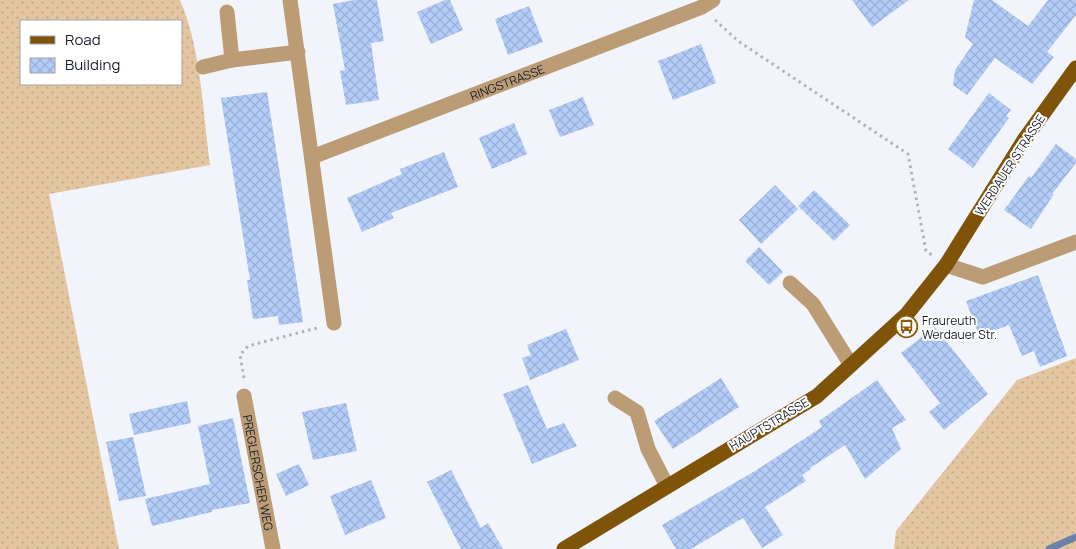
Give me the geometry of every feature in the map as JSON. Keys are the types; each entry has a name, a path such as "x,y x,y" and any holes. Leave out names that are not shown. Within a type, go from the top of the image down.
{"main road":[{"name":"WERDAUER STRASSE","path":"946,265 1024,140 1076,68"},
{"name":"HAUPTSTRASSE","path":"564,549 816,396 907,314 946,265"}],"street":[{"path":"290,0 334,323"},
{"name":"RINGSTRASSE","path":"312,157 704,2"},
{"path":"227,12 232,60"},
{"path":"203,67 232,60 298,52"},
{"path":"946,265 983,277 1076,242"},
{"path":"790,283 813,304 851,365"},
{"name":"PREGLERSCHER WEG","path":"244,396 273,549"},
{"path":"615,398 637,412 648,450 667,486"}],"path":[{"path":"704,2 738,41 908,154 926,251 946,265"},
{"path":"244,396 245,383 240,355 248,346 334,323"}],"shaded area":[{"path":"0,0 180,0 193,38 210,165 49,194 119,549 0,549"},
{"path":"1076,358 1076,549 894,549 896,531 1017,380"}],"building":[{"path":"354,0 377,0 384,41 371,43 379,100 346,105 340,71 345,70 333,4"},
{"path":"445,0 450,0 463,30 431,44 417,12"},
{"path":"852,0 909,0 872,27"},
{"path":"974,0 992,0 1028,26 1048,0 1076,0 1076,15 1047,52 1054,57 1032,84 995,58 967,95 953,85 955,70 973,44 965,37"},
{"path":"529,6 543,42 508,55 495,19"},
{"path":"701,44 716,83 673,100 658,61"},
{"path":"267,92 303,322 279,325 278,316 253,319 247,280 250,280 221,98"},
{"path":"989,93 1011,110 1006,116 1009,118 973,168 948,149"},
{"path":"583,97 594,125 560,137 549,110"},
{"path":"514,123 527,154 492,169 479,138"},
{"path":"1056,144 1076,159 1076,163 1052,194 1054,194 1031,229 1004,210"},
{"path":"444,152 458,187 391,213 394,218 362,232 347,198 402,174 400,169"},
{"path":"775,185 798,209 761,244 739,220"},
{"path":"814,190 850,225 834,241 798,206"},
{"path":"759,247 783,272 769,285 745,261"},
{"path":"1038,275 1067,356 1040,367 1034,351 1022,356 1009,325 979,336 966,301"},
{"path":"935,327 988,394 944,430 929,412 940,403 901,353"},
{"path":"566,329 579,360 530,380 522,358 531,355 527,345"},
{"path":"721,378 739,407 673,449 654,421"},
{"path":"877,380 906,420 892,428 901,449 865,479 845,445 810,468 802,475 806,481 765,507 783,535 762,548 743,518 691,549 676,549 662,525 755,471 822,427 819,421"},
{"path":"528,385 547,429 564,423 577,446 532,464 503,394"},
{"path":"187,401 191,423 134,435 129,414"},
{"path":"346,403 357,451 313,460 302,412"},
{"path":"233,418 250,503 212,510 212,512 152,526 145,499 210,484 198,426"},
{"path":"133,437 146,496 119,501 106,442"},
{"path":"299,464 309,485 286,496 276,474"},
{"path":"451,470 481,528 488,523 503,549 461,549 427,482"},
{"path":"371,480 386,518 345,535 330,496"}],"waterway":[{"path":"1049,549 1076,537"}],"place":[{"name":"Fraureuth Werdauer Str.","path":"906,327"}]}
